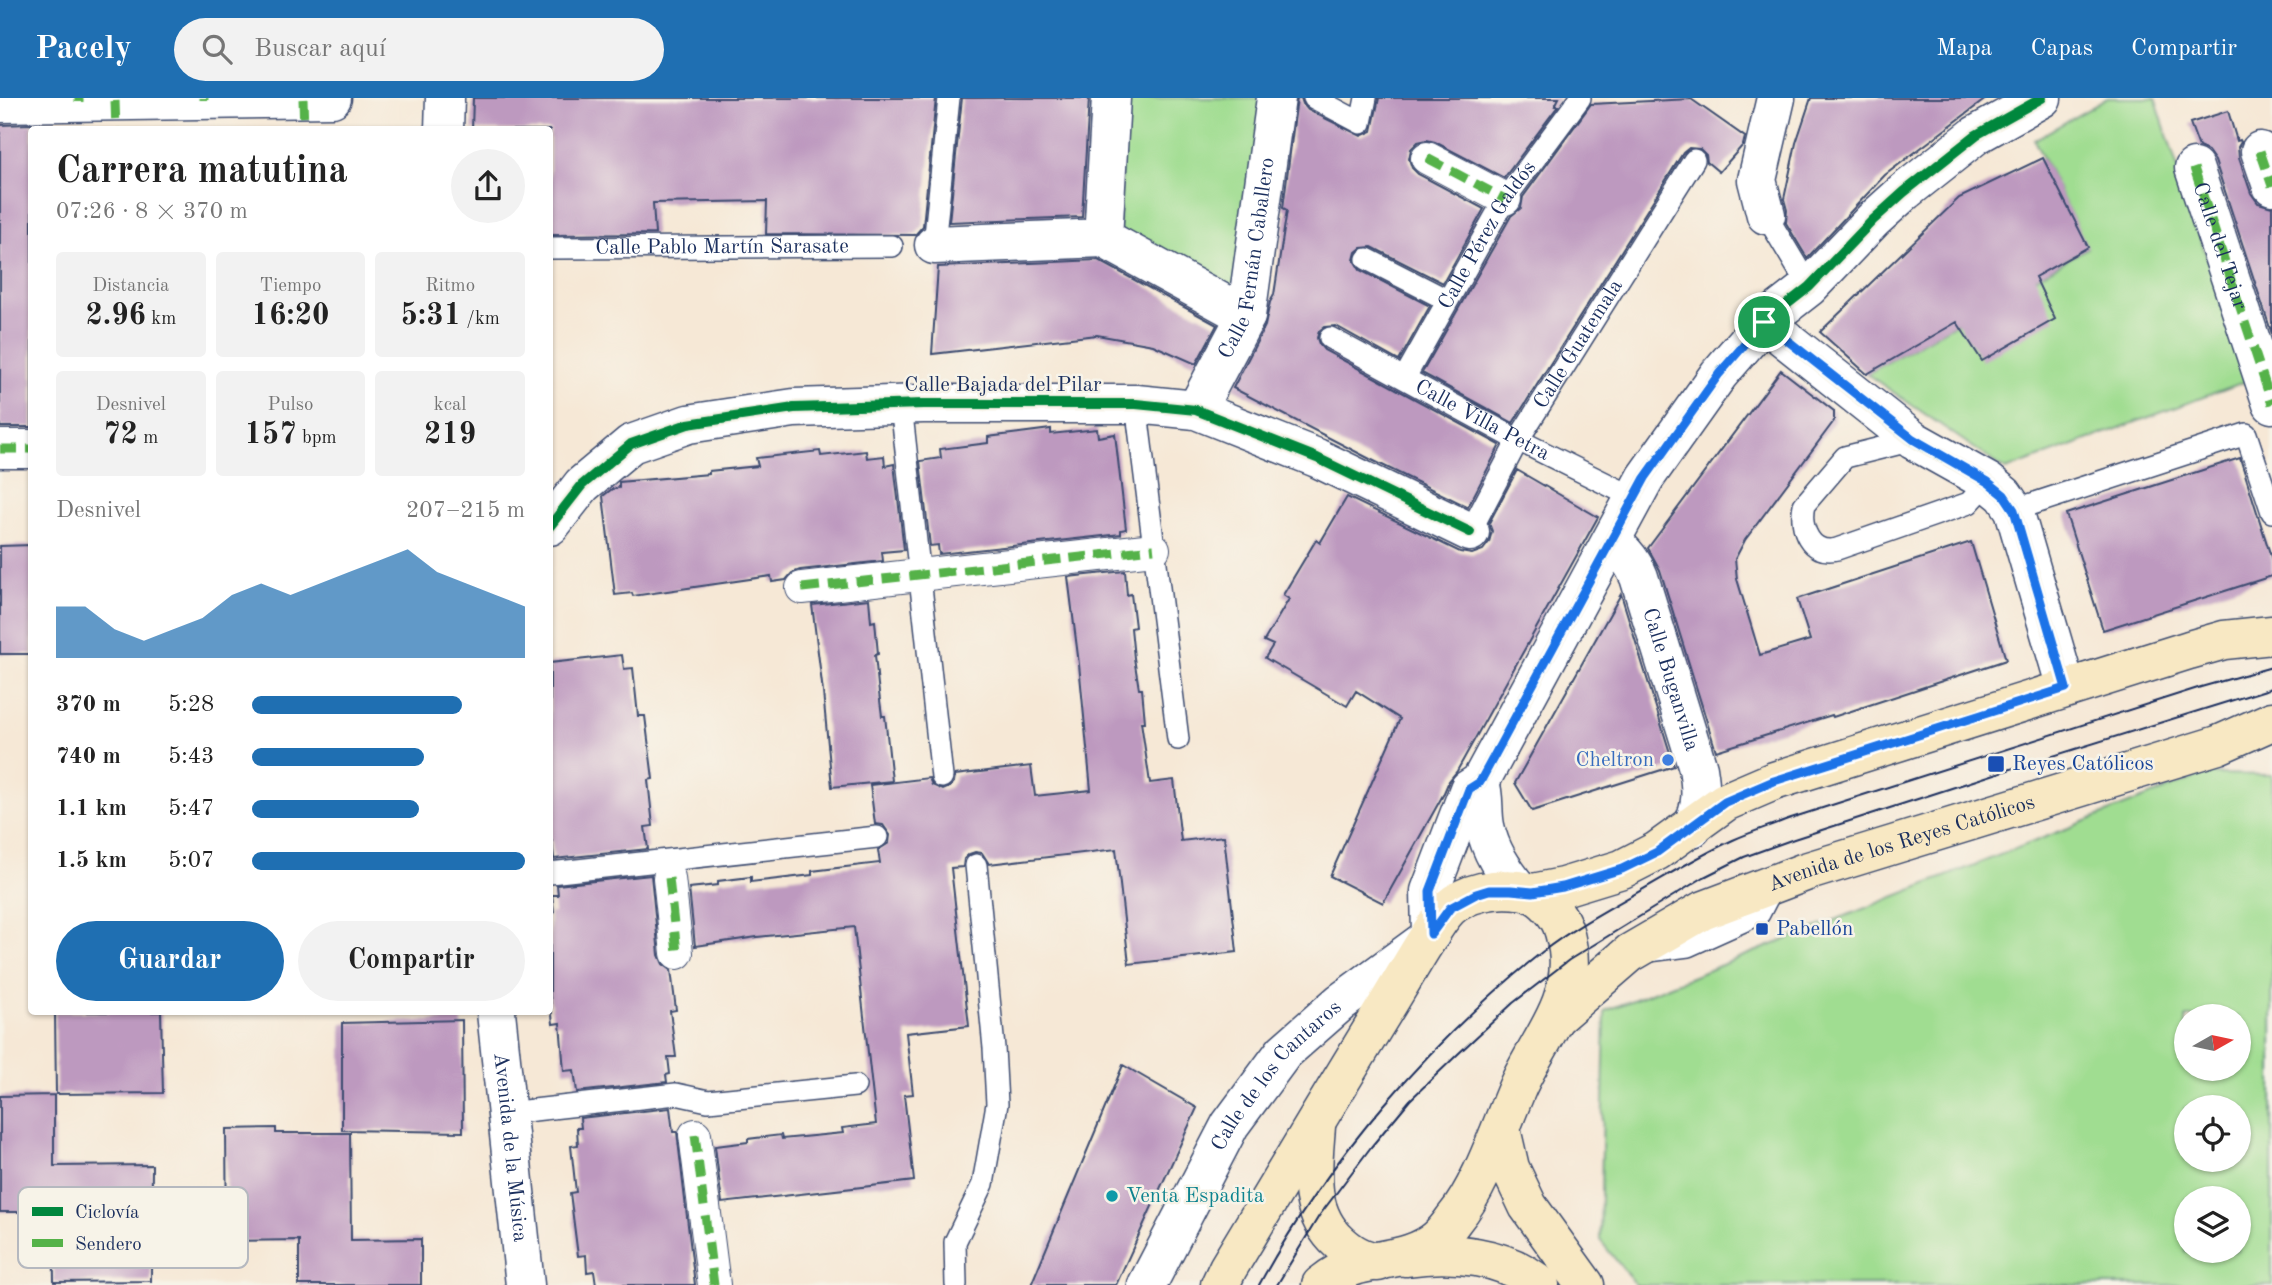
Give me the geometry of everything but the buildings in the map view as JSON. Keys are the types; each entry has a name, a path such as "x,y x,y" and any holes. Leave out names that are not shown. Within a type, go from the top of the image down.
{"main road":[{"path":"1220,1285 1316,1120 1429,937 1450,908 1489,890 1526,891 1563,887 1622,869 1657,852 1725,802 1774,781 2224,640 2272,635"},
{"name":"Avenida de los Reyes Católicos","path":"1556,1017 1630,953 1702,911 1775,883 2218,745 2272,721"},
{"path":"1316,1120 1313,1197 1319,1216 1332,1236 1350,1253 1364,1259 1386,1261 1425,1247 1437,1239 1457,1216 1476,1184 1520,1083 1556,1017 1567,990 1569,960 1566,935 1550,906 1526,891"},
{"path":"1501,1129 1510,1168 1528,1206 1586,1285"},
{"path":"1321,1285 1336,1274 1356,1265 1421,1255 1475,1257 1518,1270 1540,1285"}],"street":[{"path":"0,103 97,108 204,99 332,98"},
{"path":"444,126 445,98"},
{"path":"1103,237 1111,98"},
{"name":"Calle Fernán Caballero","path":"1196,410 1246,316 1276,98"},
{"path":"1766,215 1756,180 1776,98"},
{"path":"1429,937 1430,891 1469,789 1480,782 1645,478 1690,412 1764,322 1809,287 1873,220 1904,192 1976,135 2042,98"},
{"path":"303,99 304,126"},
{"path":"2260,151 2272,186"},
{"path":"1427,158 1504,199"},
{"name":"Calle del Tejar","path":"2194,168 2272,404"},
{"path":"934,245 1103,237 1246,316"},
{"path":"1764,322 1913,439 1988,482 2004,495 2014,510 2066,688"},
{"name":"Calle Bajada del Pilar","path":"553,522 582,485 631,444 688,424 794,408 1136,404 1196,410 1317,458 1470,532"},
{"path":"0,449 28,449"},
{"name":"Calle Buganvilla","path":"1612,542 1629,557 1639,578 1698,768 1702,792 1699,811 1692,828"},
{"path":"803,588 1154,549"},
{"path":"1480,782 1484,795 1484,824 1493,852 1526,891"},
{"path":"669,878 677,953"},
{"name":"Calle de los Cantaros","path":"1147,1285 1230,1125 1284,1052 1341,1002 1429,937"},
{"name":"Avenida de la Música","path":"496,1015 525,1285"},
{"path":"695,1135 713,1285"}],"lane":[{"path":"934,245 949,98"},
{"path":"1314,98 1361,123 1366,98"},
{"name":"Calle Pérez Galdós","path":"1405,377 1504,199 1580,98"},
{"name":"Calle Guatemala","path":"1470,532 1518,440 1694,160"},
{"path":"1766,215 1809,287"},
{"name":"Calle Pablo Martín Sarasate","path":"553,248 892,246"},
{"path":"1367,259 1447,300"},
{"name":"Calle Villa Petra","path":"1330,338 1518,440 1635,498"},
{"path":"1136,404 1178,738"},
{"path":"901,405 942,777"},
{"path":"2014,510 2246,433 2272,512"},
{"path":"1913,439 1845,457 1804,505 1801,516 1803,526 1814,544 1824,550 1837,549 1969,503 1988,482"},
{"path":"2229,740 2272,741"},
{"path":"553,873 877,837"},
{"path":"956,1285 955,1242 983,1184 997,1104 976,865"},
{"path":"507,1113 676,1094 708,1101 855,1086"}],"green space":[{"path":"1124,98 1263,98 1241,296 1119,230"},
{"path":"2108,98 2155,98 2247,381 2006,470 1867,374 2087,248 2034,140"},
{"path":"2205,774 2272,775 2272,1285 1636,1285 1600,1240 1605,1011"}],"tram line":[{"path":"1259,1285 1316,1193 1384,1105 1460,1024 1500,987 1542,952 1585,922 1707,853 1788,819 2201,687 2272,667"},
{"path":"1277,1285 1319,1216 1371,1147 1410,1100 1458,1054 1513,1003 1569,960 1704,877 1744,857 1794,839 2272,688"}],"marked path":[{"path":"303,99 304,126"},
{"path":"115,101 116,126"},
{"path":"2260,151 2272,186"},
{"path":"1427,158 1505,199"},
{"path":"2194,168 2272,404"},
{"path":"0,449 28,449"},
{"path":"802,588 1154,549"},
{"path":"669,878 677,953"},
{"path":"695,1135 714,1285"}],"cycle path":[{"path":"1431,934 1430,891 1469,789 1480,782 1645,478 1719,374 1764,322 1809,287 1873,220 1904,192 1976,135 2042,98"},
{"path":"1764,322 1913,440 1988,482 2004,495 2014,510 2066,688"},
{"path":"553,522 582,485 631,444 688,424 794,408 923,404 1136,404 1196,410 1317,458 1470,532"}],"place":[{"name":"Cheltron","path":"1668,760"},
{"name":"Reyes Católicos","path":"1996,764"},
{"name":"Pabellón","path":"1762,929"},
{"name":"Venta Espadita","path":"1112,1196"}],"route":[{"path":"1764,322 1913,439 1988,482 2004,495 2014,510 2066,688 1774,781 1741,794 1725,802 1657,852 1622,869 1563,887 1533,892 1489,890 1476,894 1450,908 1431,934 1430,891 1469,789 1480,782 1645,478 1719,374 1764,322"}]}
